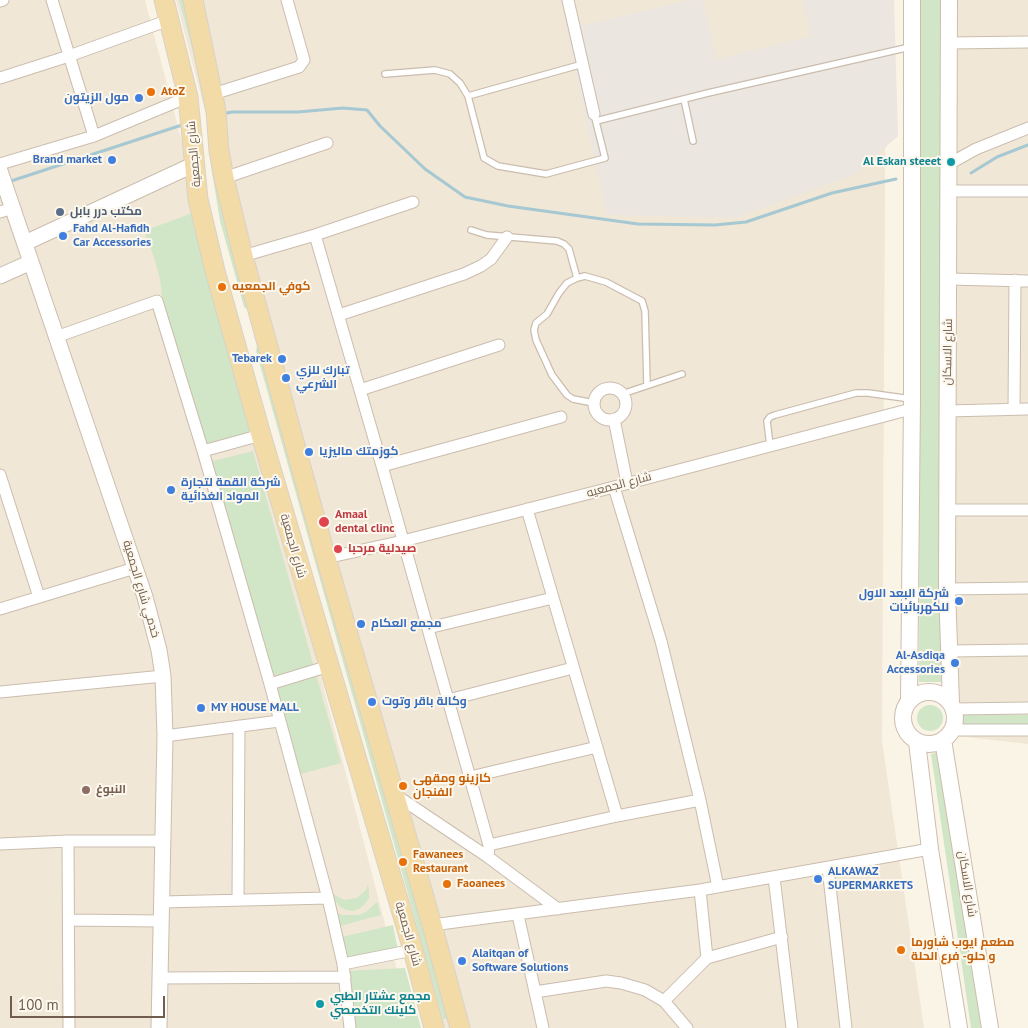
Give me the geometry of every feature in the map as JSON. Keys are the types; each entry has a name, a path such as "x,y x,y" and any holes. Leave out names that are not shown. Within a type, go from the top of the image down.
{"main road":[{"name":"شارع الجمعية","path":"164,0 188,97 194,139 198,199 215,272 260,435 413,950 433,1024"},
{"name":"شارع الجمعية","path":"193,0 213,94 224,178 243,256 326,558 432,925 458,1022"},
{"path":"909,700 912,404 912,0"},
{"name":"شارع الاسكان","path":"949,0 947,589 952,706"},
{"path":"226,313 237,317 243,316 257,307"},
{"path":"236,351 249,340 266,342"},
{"path":"920,692 934,692 946,698 952,706 955,723 948,735 930,744 917,742 907,733 902,719 905,706 909,700 920,692"},
{"name":"شارع الاسكان","path":"948,735 990,1028"},
{"path":"917,742 930,849 958,1028"},
{"path":"433,1024 458,1022"}],"street":[{"path":"52,0 94,136"},
{"path":"213,94 299,66 304,60 287,0"},
{"path":"568,0 595,118"},
{"path":"0,78 70,56 169,20"},
{"path":"949,43 1028,42"},
{"path":"0,164 94,136 188,97"},
{"path":"949,164 976,150 1028,128"},
{"path":"224,178 327,143"},
{"path":"24,243 195,164"},
{"name":"خدمي شارع الجمعية","path":"0,171 6,210 24,243 31,262 153,622 163,676 165,736 159,1028"},
{"path":"949,191 1028,191"},
{"path":"243,256 315,235 413,202"},
{"path":"315,235 470,777 488,851"},
{"path":"338,315 464,274 491,259 507,237"},
{"path":"0,276 31,262"},
{"path":"949,279 1028,281"},
{"path":"1014,409 1015,280"},
{"path":"56,337 157,301 203,451 270,684 328,898 343,964 350,1028"},
{"path":"360,390 498,345"},
{"path":"605,388 616,389 622,394 626,407 621,416 606,420 601,418 595,410 594,403 597,395 605,388"},
{"name":"شارع الجمعيه","path":"326,558 403,541 614,487 770,446 912,404"},
{"path":"947,411 1028,409"},
{"path":"382,466 561,417"},
{"path":"614,419 627,483"},
{"path":"203,451 260,435"},
{"path":"0,475 39,597"},
{"path":"614,487 661,641 700,800 718,887"},
{"path":"527,509 617,816"},
{"path":"947,510 1028,510"},
{"path":"0,609 135,568"},
{"path":"947,589 1028,588"},
{"path":"428,628 553,598"},
{"path":"949,651 1028,650"},
{"path":"270,684 329,666"},
{"path":"448,700 573,668"},
{"path":"0,692 163,676"},
{"path":"952,706 1028,708"},
{"path":"165,736 279,721"},
{"path":"238,900 239,726"},
{"path":"948,735 1028,730"},
{"path":"470,777 597,747"},
{"path":"393,794 488,851 558,909"},
{"path":"488,851 617,816 700,800"},
{"path":"68,841 68,1028"},
{"path":"0,844 68,841 163,841"},
{"path":"432,925 700,890 930,849"},
{"path":"828,868 846,1028"},
{"path":"774,877 792,1028"},
{"path":"700,890 707,958"},
{"path":"162,902 328,898"},
{"path":"518,915 543,1028"},
{"path":"69,920 161,922"},
{"path":"664,1001 707,958 782,937"},
{"path":"343,964 413,950"},
{"path":"160,978 345,977"},
{"path":"535,992 606,981 621,983 645,990 664,1001 687,1028"}],"lane":[{"path":"385,74 434,70 450,74 460,83 468,96 484,158 498,166 546,174 605,158 595,118 912,46"},
{"path":"468,96 583,64"},
{"path":"684,99 692,141"},
{"path":"471,230 487,235 557,241 564,244 568,249 577,278"},
{"path":"594,403 573,399 567,395 552,375 536,340 534,330 536,323 547,314 558,293 568,283 577,278 585,276 606,282 642,301 645,311 647,386"},
{"path":"622,394 682,374"},
{"path":"770,446 767,421 770,417 776,415 856,393 868,392 912,404"}],"shaded area":[{"path":"0,0 145,0 412,1028 0,1028"},
{"path":"176,0 886,0 882,741 924,1028 444,1028"},
{"path":"690,0 702,0 717,59 811,36 803,0 894,0 898,136 854,175 735,218 607,215 566,29"},
{"path":"958,0 1028,0 1028,744 949,735"}],"green space":[{"path":"179,0 187,0 253,307 248,310 244,307 220,221 211,166 209,111"},
{"path":"921,0 940,0 941,682 919,682"},
{"path":"195,212 257,432 202,451 163,305 160,279 144,231"},
{"path":"260,345 449,1016 446,1019 443,1019 256,351 257,346"},
{"path":"253,451 341,763 294,776 205,463"},
{"path":"930,705 939,709 943,718 939,727 930,731 921,727 917,718 921,709"},
{"path":"962,715 1028,715 1028,725 962,725"},
{"path":"940,752 981,1028 971,1028 931,754"},
{"path":"368,884 369,898 359,909 353,911 346,910 339,906 335,900 333,894 344,900 357,898 366,890"},
{"path":"377,902 381,915 340,926 336,913 359,915 366,912"},
{"path":"393,925 398,950 343,963 337,938"},
{"path":"405,968 421,1028 350,1028 346,971"}],"waterway":[{"path":"222,114 232,112 298,112 343,108 367,110 380,126 425,169 465,197 508,206 638,224 715,225 746,222 832,193 896,179"},
{"path":"8,182 185,124"},
{"path":"971,173 997,157 1028,145"}],"place":[{"name":"AtoZ","path":"151,92"},
{"name":"مول الزيتون","path":"139,98"},
{"name":"Brand market","path":"112,160"},
{"name":"Al Eskan steeet","path":"951,162"},
{"name":"مكتب درر بابل","path":"60,212"},
{"name":"Fahd Al-Hafidh Car Accessories","path":"63,236"},
{"name":"كوفي الجمعيه","path":"222,287"},
{"name":"Tebarek","path":"282,359"},
{"name":"تبارك للزي الشرعي","path":"286,378"},
{"name":"كوزمتك ماليزيا","path":"309,452"},
{"name":"شركة القمة لتجارة المواد الغذائية","path":"171,490"},
{"name":"Amaal dental clinc","path":"324,522"},
{"name":"صيدلية مرحبا","path":"338,549"},
{"name":"شركة البعد الاول للكهربائيات","path":"959,601"},
{"name":"مجمع العكام","path":"361,624"},
{"name":"Al-Asdiqa Accessories","path":"955,663"},
{"name":"وكالة باقر وتوت","path":"372,702"},
{"name":"MY HOUSE MALL","path":"201,708"},
{"name":"كازينو ومقهى الفنجان","path":"403,786"},
{"name":"النبوغ","path":"86,790"},
{"name":"Fawanees Restaurant","path":"403,862"},
{"name":"ALKAWAZ SUPERMARKETS","path":"818,879"},
{"name":"Faoanees","path":"447,884"},
{"name":"مطعم ايوب شاورما و حلو- فرع الحلة","path":"901,950"},
{"name":"Alaitqan of Software Solutions","path":"462,961"},
{"name":"مجمع عشتار الطبي كلينك التخصصي","path":"320,1004"}]}
